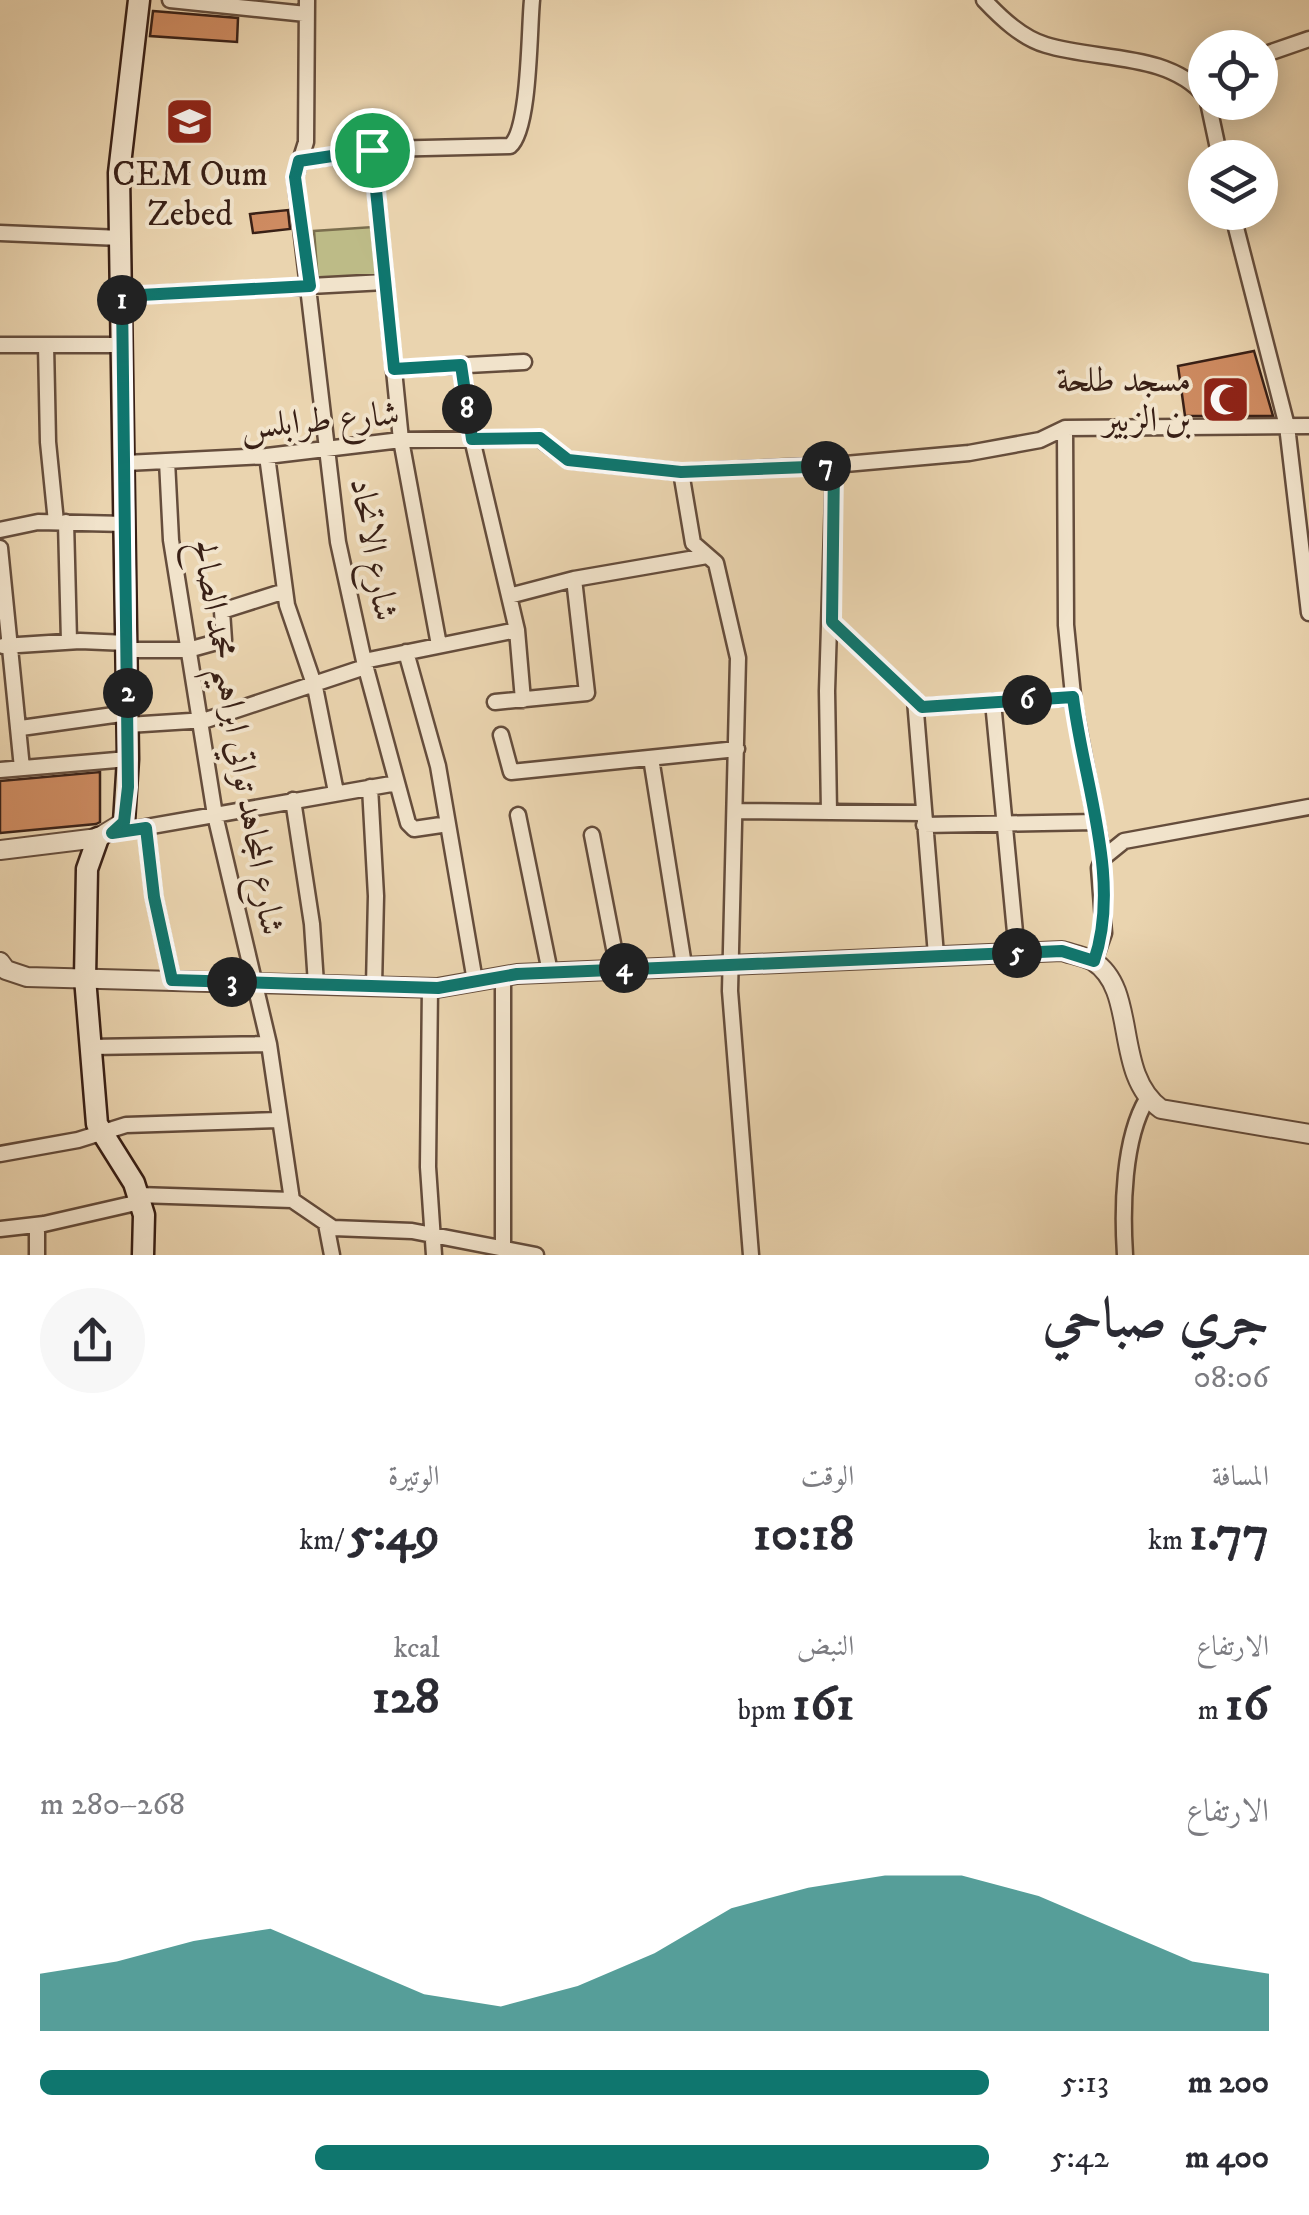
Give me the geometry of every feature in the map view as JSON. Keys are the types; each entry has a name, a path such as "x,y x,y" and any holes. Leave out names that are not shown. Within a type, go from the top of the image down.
{"main road":[{"path":"139,0 119,173 128,759 111,831 86,869 84,978 98,1124 139,1198 144,1215 143,1255"}],"street":[{"path":"170,0 306,7"},
{"path":"299,161 372,150 510,146 517,140 532,0"},
{"path":"984,0 1000,17 1043,45 1188,74"},
{"name":"شارع الاتحاد","path":"306,7 306,142 295,177 338,542 365,664 410,826 448,824"},
{"path":"1278,50 1309,40"},
{"path":"372,150 400,440 439,645"},
{"path":"1237,230 1288,426 1309,613"},
{"path":"0,233 120,238"},
{"path":"122,296 385,282"},
{"path":"46,345 69,641"},
{"path":"0,346 123,345"},
{"path":"394,369 524,362"},
{"path":"461,365 472,439 517,630 523,700"},
{"name":"شارع طرابلس","path":"126,463 267,456 400,440 540,438 568,460 681,472 834,466 970,453 1040,440 1065,428 1309,426"},
{"path":"1065,428 1063,578 1073,697 1102,858 1104,932 1094,961"},
{"path":"267,456 285,591 315,687 336,792"},
{"name":"شارع المجاهد تواتي ابراهيم محمد الصالح","path":"167,461 172,540 188,650 204,720 215,815 269,1044 292,1200"},
{"path":"829,812 827,691 834,466"},
{"path":"681,472 693,543 716,563 738,658 731,962 739,1134 751,1255"},
{"path":"0,530 61,522 126,524"},
{"path":"0,548 4,646 21,728 22,768"},
{"path":"509,596 574,579 708,556"},
{"path":"496,702 588,690 574,579"},
{"path":"4,646 69,641 188,650 224,640 222,614 226,608 285,591"},
{"path":"832,622 922,707 1073,697"},
{"path":"21,728 128,719 204,720 315,687 365,664 406,652 517,630"},
{"path":"406,652 438,766 475,981"},
{"path":"914,700 936,956"},
{"path":"993,702 1017,953"},
{"path":"501,735 511,772 737,749"},
{"path":"651,758 684,965"},
{"path":"0,770 128,759"},
{"path":"0,850 397,783"},
{"path":"370,787 376,896 374,986"},
{"path":"293,800 312,924 316,984"},
{"path":"1102,858 1124,841 1309,807"},
{"path":"736,810 1005,824 1096,822"},
{"path":"518,814 550,972"},
{"path":"146,828 154,897 172,980"},
{"path":"592,835 618,968"},
{"path":"0,962 6,970 28,977 430,988 503,976 618,968 1062,951 1094,961 1113,987 1134,1076 1148,1099 1161,1109 1309,1134"},
{"path":"503,976 503,1248"},
{"path":"430,988 428,1167 434,1255"},
{"path":"91,1047 269,1044"},
{"path":"1124,1255 1130,1160 1138,1114 1148,1099"},
{"path":"0,1154 126,1125 278,1120"},
{"path":"0,1228 37,1225 139,1198 292,1200 326,1224 435,1236 536,1255"},
{"path":"326,1224 332,1255"},
{"path":"36,1255 37,1225"}],"shaded area":[{"path":"373,227 378,276 318,281 314,231"}],"building":[{"path":"153,11 238,18 237,42 150,36"},
{"path":"288,210 290,229 253,233 250,214"},
{"name":"مسجد طلحة بن الزبير","path":"1254,351 1273,416 1185,416 1178,366"},
{"path":"100,772 100,822 0,833 0,781"}],"place":[{"name":"CEM Oum Zebed","path":"190,121"},
{"name":"مسجد طلحة بن الزبير","path":"1226,399"}],"route":[{"path":"372,150 394,369 461,365 472,439 540,438 568,460 681,472 834,466 832,622 922,707 1073,697 1102,858 1104,932 1094,961 1062,951 731,962 517,974 438,988 172,980 154,897 146,828 112,833 124,822 128,787 122,296 310,286 295,177 299,161 372,150"}]}
